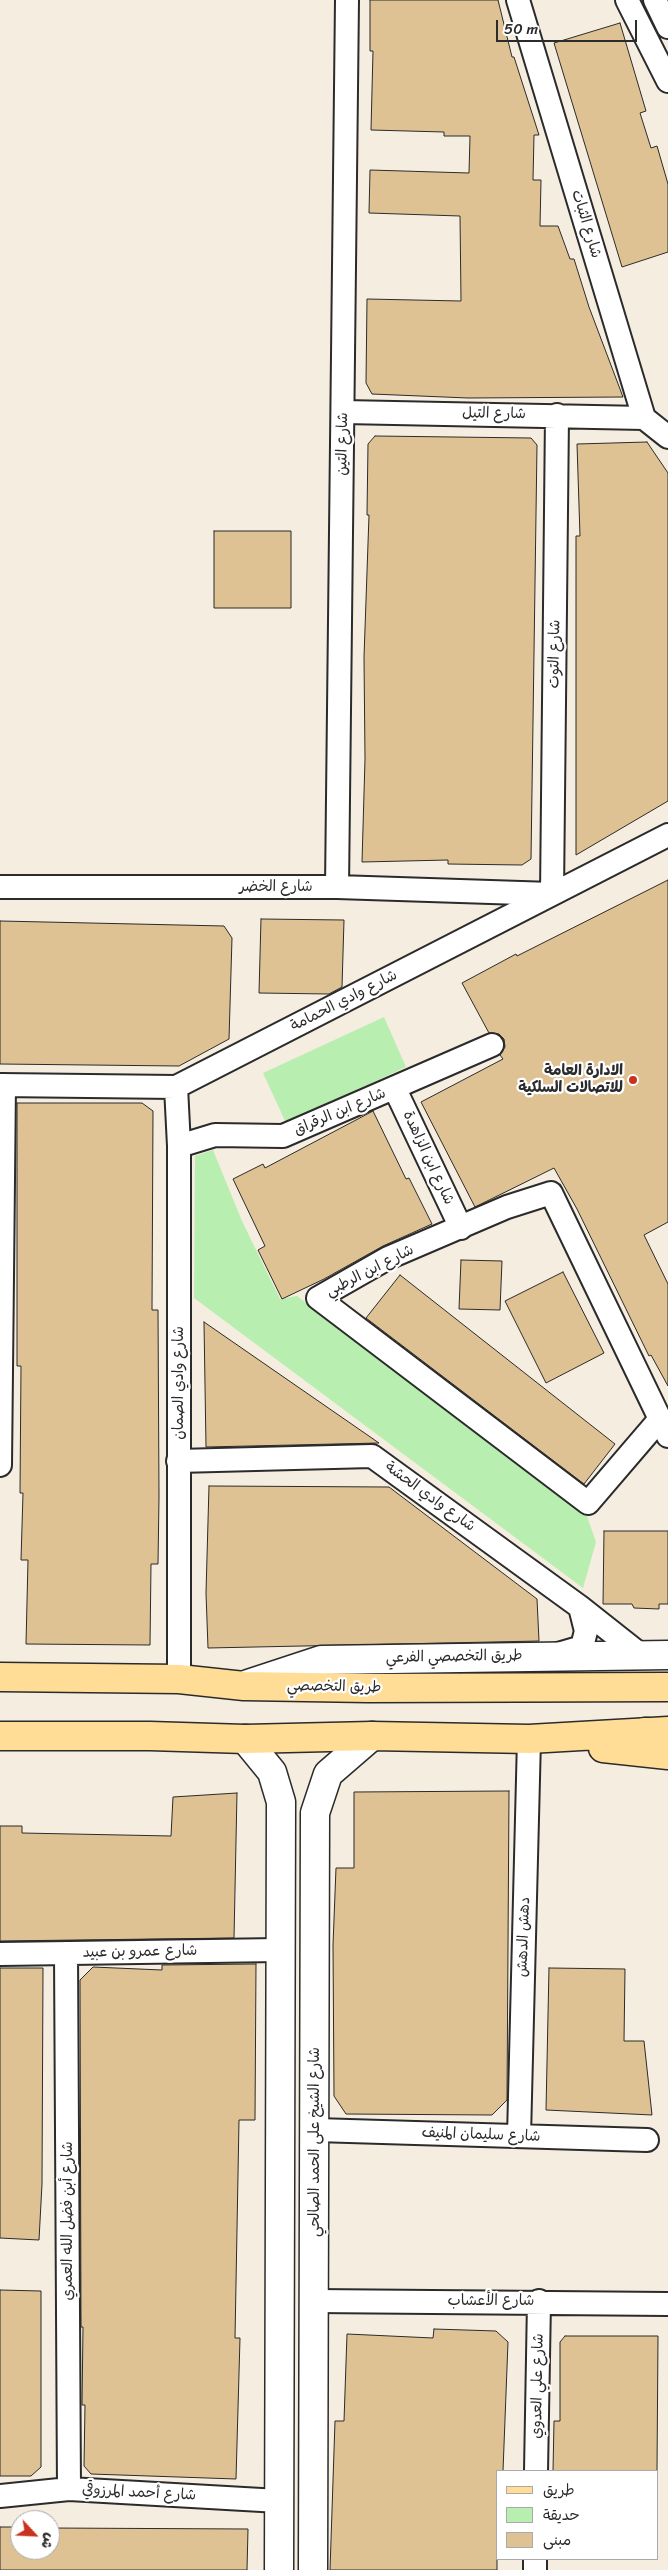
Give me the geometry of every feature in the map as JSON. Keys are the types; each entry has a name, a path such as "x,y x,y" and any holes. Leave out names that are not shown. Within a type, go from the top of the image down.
{"main road":[{"name":"طريق التخصصي","path":"0,1677 179,1679 244,1686 368,1688 668,1687"},
{"path":"0,1736 150,1736 244,1739 372,1736 529,1739 660,1733"},
{"path":"529,1739 668,1755"}],"street":[{"name":"شارع التين","path":"337,887 344,412 347,0"},
{"name":"شارع الثبات","path":"518,0 644,418"},
{"path":"628,0 668,81"},
{"path":"655,0 668,27"},
{"name":"شارع التيل","path":"344,412 644,418"},
{"name":"شارع التوت","path":"552,894 557,415"},
{"path":"644,418 668,437"},
{"name":"شارع وادي الحمامة","path":"2,1085 176,1087 668,835"},
{"name":"شارع الخضر","path":"0,887 337,887 552,894"},
{"name":"شارع ابن الرقراق","path":"179,1146 215,1135 284,1136 492,1045"},
{"path":"0,1464 2,1085"},
{"name":"شارع وادي الصمان","path":"176,1087 179,1146 179,1679"},
{"name":"شارع ابن الزاهدة","path":"395,1089 461,1228"},
{"name":"شارع ابن الرطبي","path":"551,1193 664,1427 588,1503 318,1298 388,1258 507,1207 551,1193"},
{"name":"شارع وادي الحشة","path":"178,1461 372,1456 580,1607 655,1655"},
{"path":"552,1656 582,1647 586,1631 580,1607"},
{"name":"طريق التخصصي الفرعي","path":"244,1686 321,1660 655,1655"},
{"name":"شارع الشيخ على الحمد الصالحي","path":"313,2570 316,1813 328,1774 372,1736"},
{"path":"244,1739 272,1772 281,1802 279,1950 279,2570"},
{"name":"دهش الدهش","path":"519,2136 529,1739"},
{"name":"شارع عمرو بن عبيد","path":"0,1954 279,1950"},
{"name":"شارع أبن فضل الله العمري","path":"66,1953 69,2489"},
{"name":"شارع سليمان المنيف","path":"316,2130 647,2140"},
{"name":"شارع الأعشاب","path":"314,2301 539,2301 668,2304"},
{"name":"شارع علي العدوي","path":"536,2470 539,2301"},
{"name":"شارع أحمد المرزوقي","path":"0,2496 69,2489 279,2500"}],"green space":[{"path":"384,1017 406,1067 286,1123 263,1073"},
{"path":"213,1150 242,1221 280,1299 297,1296 587,1516 596,1542 583,1588 194,1298 195,1156"}],"building":[{"path":"370,0 498,0 512,57 514,57 539,135 534,135 533,180 541,180 540,226 558,226 570,259 574,259 589,307 623,397 468,398 372,394 366,383 367,299 461,301 460,216 369,213 370,170 469,173 470,136 444,136 444,132 371,130 373,51 370,51"},
{"path":"620,23 646,111 640,113 651,148 657,146 668,184 668,252 622,267 554,43"},
{"path":"375,436 531,438 537,445 531,859 522,865 448,864 448,860 362,862 365,759 364,657 369,515 367,515 368,444"},
{"path":"647,442 668,473 668,801 576,855 576,536 580,536 577,444"},
{"path":"214,531 291,531 291,608 214,608"},
{"path":"668,880 668,1222 644,1235 668,1284 668,1386 651,1355 649,1356 577,1209 554,1168 475,1207 421,1102 503,1059 500,1055 505,1047 504,1039 499,1034 489,1033 462,983 516,954 517,956"},
{"path":"261,919 344,920 342,987 329,994 259,993"},
{"path":"0,921 224,926 232,938 229,1039 179,1066 0,1064"},
{"path":"17,1103 142,1103 153,1111 152,1310 158,1310 159,1497 158,1564 151,1564 150,1645 26,1644 28,1560 21,1560 23,1493 20,1493 21,1366 17,1366"},
{"path":"373,1111 406,1179 409,1178 432,1224 383,1246 324,1279 282,1299 258,1250 265,1246 233,1179 263,1164 265,1168"},
{"path":"461,1260 502,1261 500,1310 459,1309"},
{"path":"563,1272 604,1353 546,1383 505,1301"},
{"path":"400,1275 615,1444 584,1484 366,1318"},
{"path":"204,1322 379,1443 206,1447"},
{"path":"209,1486 389,1487 537,1599 539,1641 208,1648 206,1593"},
{"path":"604,1531 668,1531 668,1604 659,1604 659,1609 634,1608 632,1604 603,1604"},
{"path":"509,1791 507,2100 492,2115 346,2114 334,2096 333,1945 336,1868 354,1868 354,1792"},
{"path":"237,1793 234,1938 0,1941 0,1826 22,1826 22,1833 171,1836 173,1797"},
{"path":"256,1964 255,2120 239,2120 235,2338 240,2338 236,2479 91,2474 84,2466 85,2405 82,2405 80,1980 93,1967 162,1970 162,1965"},
{"path":"0,1968 43,1968 42,2184 39,2240 0,2238"},
{"path":"549,1968 625,1969 624,2041 644,2041 652,2115 546,2110"},
{"path":"0,2290 41,2291 41,2467 31,2476 0,2476"},
{"path":"434,2329 496,2331 508,2342 503,2470 496,2470 497,2570 330,2570 335,2421 344,2421 347,2334 433,2338"},
{"path":"565,2336 658,2336 657,2470 553,2470 554,2421 560,2421 560,2342"},
{"path":"0,2527 10,2527 10,2560 60,2560 60,2528 248,2529 247,2570 0,2570"}],"place":[{"name":"الادارة العامة للاتصالات السلكية","path":"633,1080"}]}
